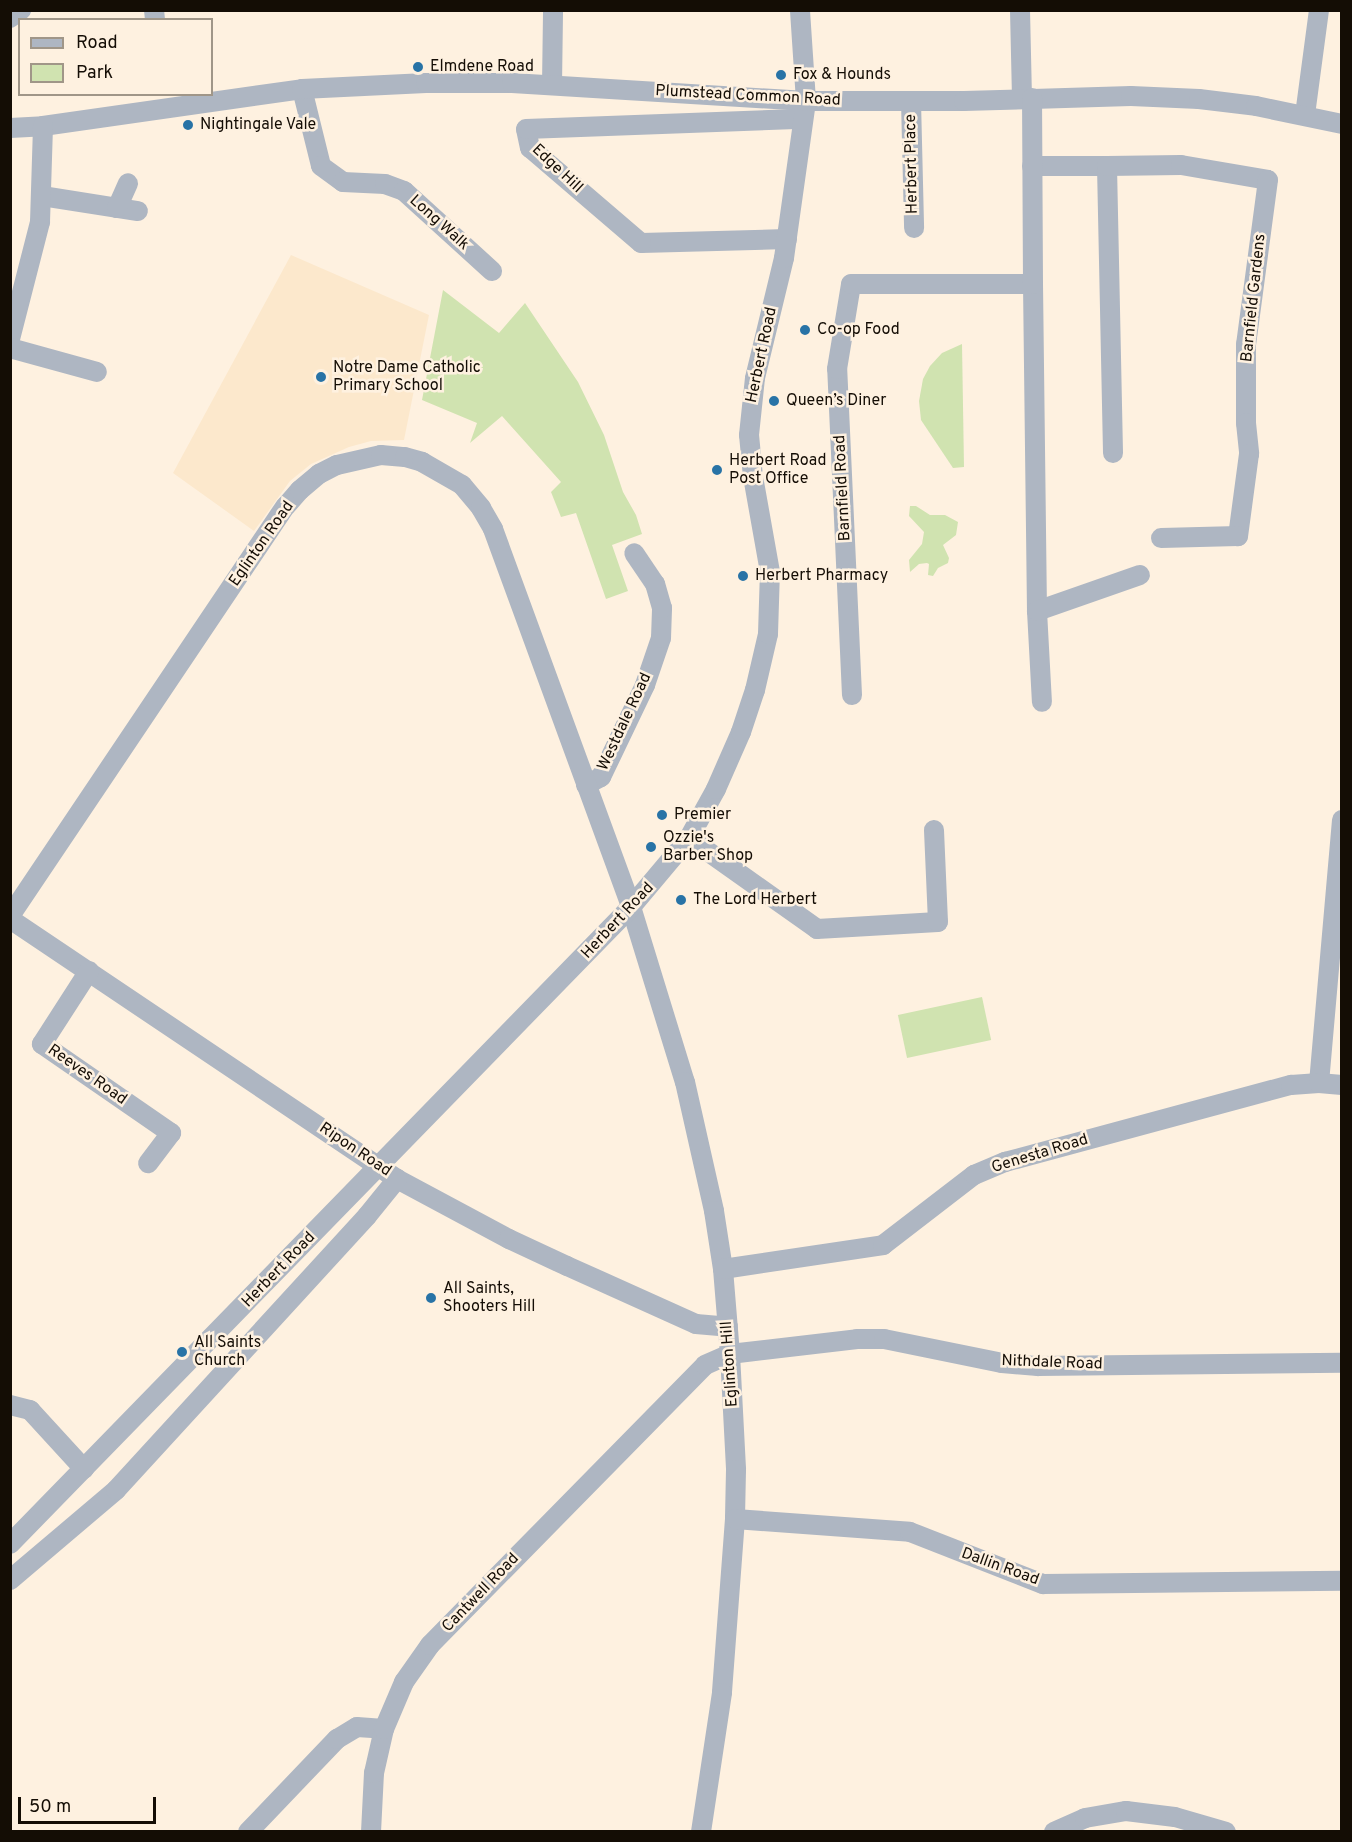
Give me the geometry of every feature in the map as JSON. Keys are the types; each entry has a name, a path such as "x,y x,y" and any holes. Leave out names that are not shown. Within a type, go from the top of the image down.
{"street":[{"path":"10,18 21,10"},
{"path":"552,85 553,10"},
{"name":"Herbert Road","path":"10,1544 631,907 689,838 716,789 741,732 755,690 768,634 770,572 753,477 749,435 755,378 787,240 804,110 800,10"},
{"path":"1020,10 1032,166 1036,611 1042,702"},
{"path":"1305,115 1319,10"},
{"name":"Plumstead Common Road","path":"10,128 43,126 302,89 426,82 552,85 804,110 911,101 1131,96 1199,99 1305,115 1341,124"},
{"name":"Long Walk","path":"302,89 321,166 343,182 386,184 404,192 492,271"},
{"name":"Herbert Place","path":"911,101 914,228"},
{"name":"Edge Hill","path":"787,240 641,243 530,148 526,129 771,120 804,110"},
{"path":"10,339 39,222 42,196 43,126"},
{"name":"Barnfield Gardens","path":"1032,166 1181,165 1268,180 1246,344 1245,423 1249,454 1238,536 1161,538"},
{"path":"1107,166 1113,453"},
{"path":"117,208 128,183"},
{"path":"42,196 138,211"},
{"name":"Barnfield Road","path":"852,695 837,369 851,284 1033,284"},
{"path":"10,348 97,372"},
{"name":"Eglinton Road","path":"10,918 286,506 319,474 357,458 381,455 405,457 422,462 462,485 482,508 501,550 631,907"},
{"name":"Westdale Road","path":"586,785 601,777 645,686 661,638 662,608 655,584 634,553"},
{"path":"1036,611 1140,575"},
{"path":"1318,1083 1341,820"},
{"path":"689,838 817,929 938,922 934,830"},
{"name":"Eglinton Hill","path":"631,907 685,1082 703,1155 723,1269 728,1327 736,1470 735,1519 722,1693 701,1832"},
{"name":"Ripon Road","path":"10,918 398,1179 509,1239 696,1324 728,1327"},
{"name":"Reeves Road","path":"89,971 42,1044 171,1133 148,1163"},
{"name":"Genesta Road","path":"723,1269 883,1245 974,1175 1005,1162 1291,1085 1318,1083 1341,1085"},
{"name":"Herbert Road","path":"10,1580 116,1490 367,1216 398,1179"},
{"name":"Nithdale Road","path":"730,1354 857,1339 884,1339 1002,1363 1038,1366 1341,1363"},
{"name":"Cantwell Road","path":"371,1832 374,1773 384,1729 404,1682 430,1645 705,1365 730,1354"},
{"path":"10,1405 30,1410 84,1469"},
{"name":"Dallin Road","path":"735,1519 910,1532 1043,1584 1341,1581"},
{"path":"248,1832 337,1739 357,1727 384,1729"},
{"path":"1054,1832 1084,1818 1126,1811 1175,1817 1226,1832"}],"shaded area":[{"name":"Notre Dame Catholic Primary School","path":"291,255 429,315 404,440 371,441 349,447 311,464 290,481 254,531 173,473"}],"green space":[{"path":"443,290 499,333 525,303 578,382 604,435 623,492 636,515 642,534 612,545 628,591 606,599 576,513 561,517 551,492 561,482 502,416 470,443 477,423 422,400"},
{"path":"962,344 964,467 953,468 921,420 919,401 923,379 930,366 942,353"},
{"path":"910,506 916,506 930,515 945,515 958,522 956,535 943,545 949,558 948,563 938,568 933,576 928,575 929,564 927,563 919,564 910,572 909,560 922,544 924,532 909,516"},
{"path":"982,997 991,1040 907,1058 898,1015"}],"place":[{"name":"Elmdene Road","path":"418,67"},
{"name":"Fox & Hounds","path":"781,75"},
{"name":"Nightingale Vale","path":"188,125"},
{"name":"Co-op Food","path":"805,330"},
{"name":"Notre Dame Catholic Primary School","path":"321,377"},
{"name":"Queen’s Diner","path":"774,401"},
{"name":"Herbert Road Post Office","path":"717,470"},
{"name":"Herbert Pharmacy","path":"743,576"},
{"name":"Premier","path":"662,815"},
{"name":"Ozzie's Barber Shop","path":"651,847"},
{"name":"The Lord Herbert","path":"681,900"},
{"name":"All Saints, Shooters Hill","path":"431,1298"},
{"name":"All Saints Church","path":"182,1352"}]}
